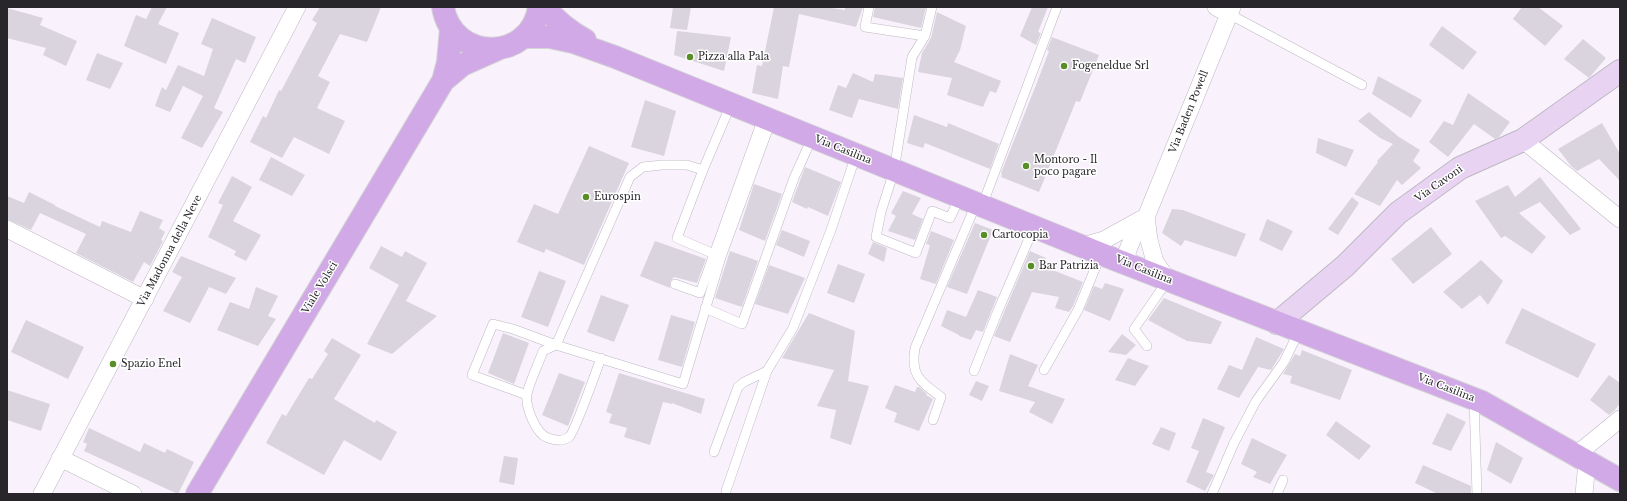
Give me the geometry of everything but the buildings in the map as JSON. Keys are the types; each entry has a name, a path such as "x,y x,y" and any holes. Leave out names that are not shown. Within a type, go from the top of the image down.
{"main road":[{"path":"443,7 447,21 451,28 463,40 479,48 502,48"},
{"path":"523,38 532,27 538,14 539,7"},
{"name":"Via Casilina","path":"545,7 554,19 574,34 616,57"},
{"name":"Viale Volsci","path":"197,494 443,81 450,48 451,28"},
{"name":"Via Casilina","path":"523,38 550,37 573,42 616,57 1034,227 1482,402 1620,480"},
{"name":"Viale Volsci","path":"443,81 462,65 513,44 523,38"}],"street":[{"name":"Via Madonna della Neve","path":"42,494 296,7"},
{"name":"Via Baden Powell","path":"1128,264 1137,256 1143,238 1146,217 1226,9"},
{"name":"Via Cavoni","path":"1277,323 1345,266 1398,213 1460,168 1523,140 1620,71"},
{"path":"1523,140 1620,219"},
{"path":"1092,250 1104,240 1146,217"},
{"name":"Via Baden Powell","path":"1146,217 1149,240 1155,262 1168,280"},
{"path":"7,229 145,299"},
{"path":"1584,494 1582,458 1620,419"},
{"path":"60,458 133,494"}],"lane":[{"path":"869,7 865,27 924,36"},
{"path":"932,7 924,36 912,57 894,171 881,212 876,237 916,253 932,211 950,218 973,202"},
{"path":"933,420 940,397 920,382 914,364 915,348 973,202 1057,7"},
{"path":"1226,9 1362,85"},
{"path":"714,254 677,238 703,170 731,104"},
{"path":"675,284 700,293 767,119"},
{"path":"527,395 472,375 493,324 513,329 556,345 683,384 721,257 767,119"},
{"path":"705,308 742,324 794,178 812,138"},
{"path":"726,492 767,371 793,328 831,230 856,155"},
{"path":"601,358 570,437 562,441 544,437 536,428 530,413 527,395 543,351 556,345 630,177 643,167 662,164 687,164 703,170"},
{"path":"974,371 997,312 1034,227"},
{"path":"1044,370 1078,310 1092,250"},
{"path":"1147,346 1134,329 1168,280"},
{"path":"1212,494 1234,443 1256,401 1284,362 1299,331"},
{"path":"714,452 738,387 744,382 767,371"},
{"path":"1474,399 1477,494"},
{"path":"1277,494 1283,480"}],"place":[{"name":"Pizza alla Pala","path":"690,57"},
{"name":"Fogeneldue Srl","path":"1064,66"},
{"name":"Montoro - Il poco pagare","path":"1026,166"},
{"name":"Eurospin","path":"586,197"},
{"name":"Cartocopia","path":"984,235"},
{"name":"Bar Patrizia","path":"1031,266"},
{"name":"Spazio Enel","path":"113,364"}]}
